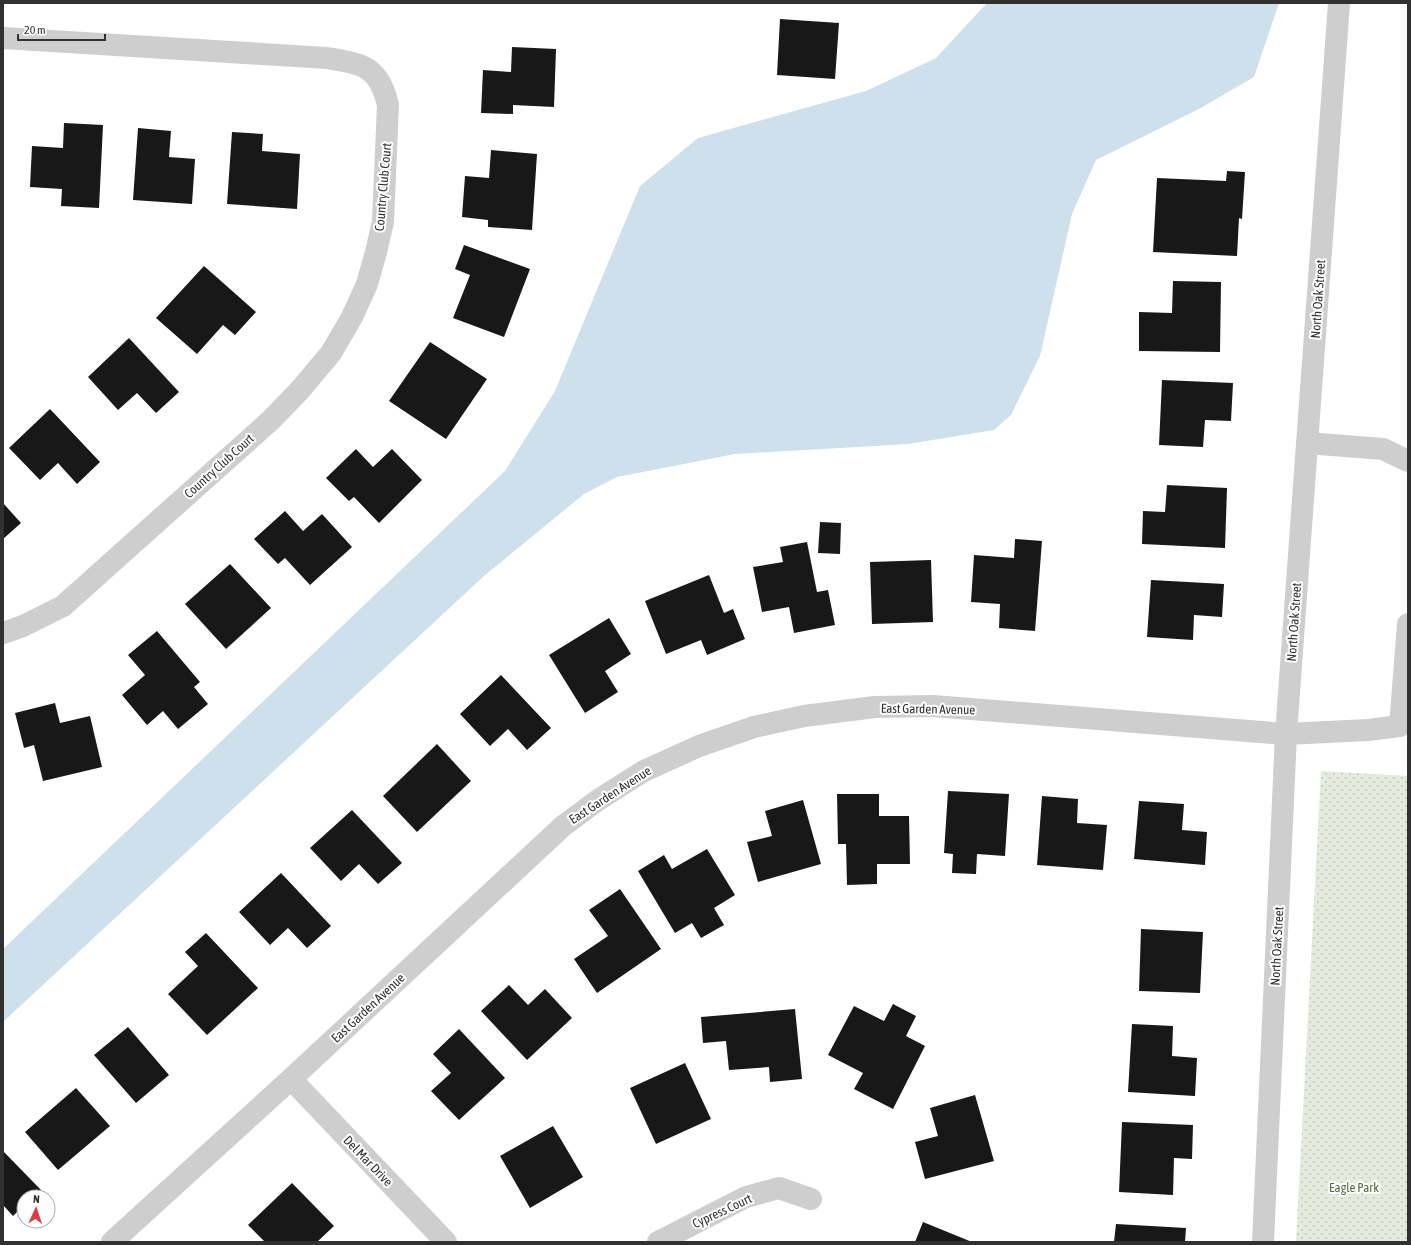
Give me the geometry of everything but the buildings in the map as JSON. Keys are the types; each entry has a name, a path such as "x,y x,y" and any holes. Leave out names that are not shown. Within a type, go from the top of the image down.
{"street":[{"name":"North Oak Street","path":"1263,1242 1286,734 1339,3"},
{"name":"Country Club Court","path":"3,38 327,58 354,63 369,70 382,86 388,105 383,222 367,284 352,317 331,353 300,390 271,420 63,606 22,626 3,632"},
{"path":"1307,443 1383,450 1408,461"},
{"name":"East Garden Avenue","path":"112,1242 291,1079 563,826 598,800 644,771 700,746 754,727 804,716 875,707 934,706 1286,734 1368,730 1400,726 1408,624"},
{"name":"Del Mar Drive","path":"291,1079 446,1242"},
{"name":"Cypress Court","path":"658,1242 746,1197 779,1188 811,1199"}],"green space":[{"name":"Eagle Park","path":"1321,771 1408,776 1408,1242 1296,1242"}],"water":[{"path":"987,3 1279,3 1254,77 1199,109 1096,160 1072,214 1040,356 1011,415 994,430 908,444 735,454 617,477 584,494 484,576 3,1022 3,949 505,471 555,391 640,186 698,138 866,91 936,58"}]}
